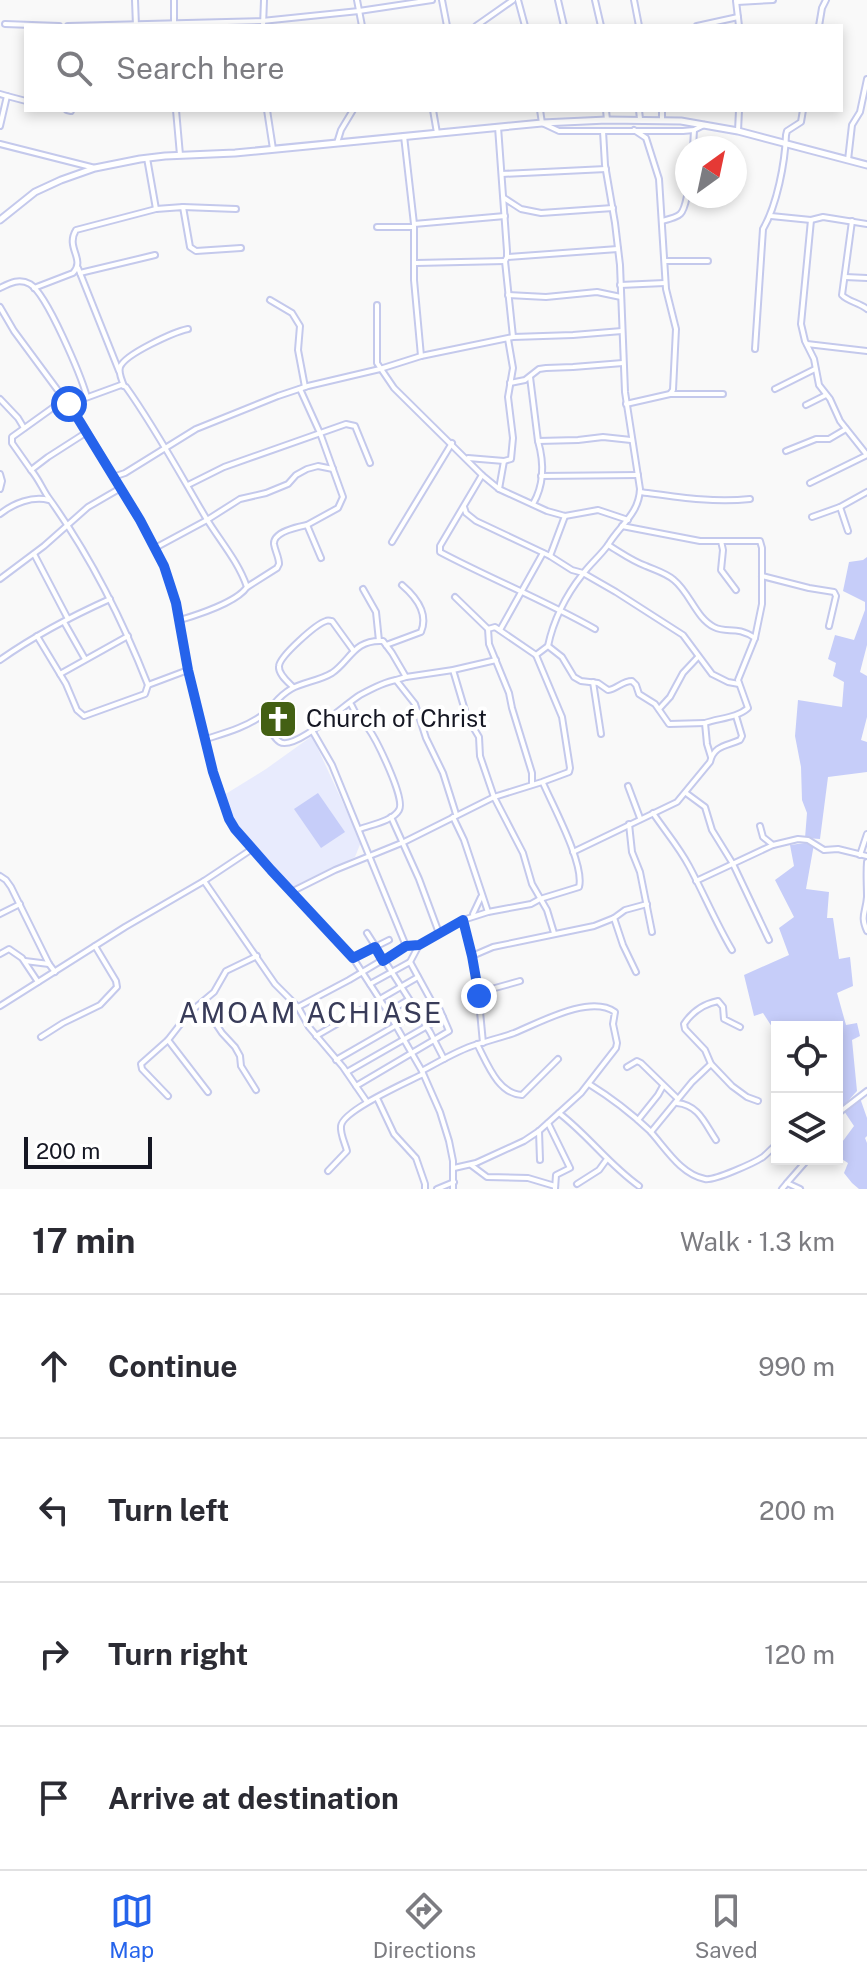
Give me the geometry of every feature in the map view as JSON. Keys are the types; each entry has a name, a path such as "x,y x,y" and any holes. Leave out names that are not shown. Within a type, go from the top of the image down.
{"street":[{"path":"135,0 136,24"},
{"path":"174,0 174,24 262,23 432,0"},
{"path":"262,23 264,0"},
{"path":"357,0 362,24"},
{"path":"442,0 447,24"},
{"path":"479,24 515,0 524,24"},
{"path":"558,0 564,24"},
{"path":"595,0 601,24"},
{"path":"634,0 639,24"},
{"path":"739,24 736,1 773,0"},
{"path":"819,24 826,0"},
{"path":"706,24 738,17"},
{"path":"5,24 24,25"},
{"path":"848,160 852,125 864,109 867,79"},
{"path":"0,94 24,100"},
{"path":"0,126 7,96"},
{"path":"176,112 180,155"},
{"path":"267,112 273,149"},
{"path":"337,143 352,112"},
{"path":"433,112 437,133"},
{"path":"540,112 542,123"},
{"path":"606,112 607,120"},
{"path":"639,112 640,119"},
{"path":"662,112 662,120"},
{"path":"738,131 739,112"},
{"path":"755,349 763,229 771,216 787,131 801,122 803,112"},
{"path":"0,220 42,188 95,168 147,158 235,153 542,123 640,119 706,124 867,165"},
{"path":"542,123 559,131 694,130 706,124"},
{"path":"466,458 504,461 511,459 513,448 508,397 513,359 498,127"},
{"path":"646,138 653,129"},
{"path":"634,130 646,138 659,179 665,283 676,329 673,390 670,394"},
{"path":"694,130 694,136"},
{"path":"536,655 548,646 551,629 583,573 599,558 628,520 638,504 640,492 626,404 618,249 603,131"},
{"path":"404,136 414,226 414,280 421,356"},
{"path":"0,144 95,168"},
{"path":"147,158 156,209"},
{"path":"502,174 606,169"},
{"path":"504,198 521,209 541,213 613,208"},
{"path":"183,207 190,247 202,252 241,248"},
{"path":"662,221 680,216 685,208"},
{"path":"236,209 156,209 76,230 72,242 79,270 124,386 230,552 247,587"},
{"path":"377,227 505,216"},
{"path":"771,216 811,220 823,217 867,224"},
{"path":"810,483 867,455 840,421 830,399 819,385 814,359 801,324 811,220"},
{"path":"852,221 843,297 867,309"},
{"path":"416,263 618,249"},
{"path":"34,288 79,270 155,255"},
{"path":"665,261 708,261"},
{"path":"845,277 867,278"},
{"path":"0,288 10,282 27,282 41,295 87,397"},
{"path":"620,285 665,283"},
{"path":"508,295 546,297 597,292 621,297"},
{"path":"180,620 242,594 247,587 277,568 275,538 338,508 342,501 302,388 298,350 300,326 292,313 270,300"},
{"path":"377,305 377,363 380,369 394,388 482,475 499,489 547,511 565,516 598,510 628,520"},
{"path":"0,307 14,331 69,404 155,548 170,582 180,620 188,670 213,772 235,829 353,958 388,1012 423,1073 444,1126 454,1168 453,1189"},
{"path":"119,371 131,355 188,329"},
{"path":"113,477 125,473 196,429 302,388 421,356 510,338 622,331"},
{"path":"807,344 867,351"},
{"path":"510,383 530,377 539,369 623,363"},
{"path":"775,389 815,369"},
{"path":"530,377 542,484 533,504"},
{"path":"69,404 124,386"},
{"path":"626,404 670,394 723,394"},
{"path":"806,405 826,395"},
{"path":"0,399 24,428"},
{"path":"37,636 77,710 84,716 145,694 148,685 110,599 68,525 12,443 12,437 65,399"},
{"path":"188,485 224,467 346,424 355,426 370,463"},
{"path":"786,451 816,439 829,439 846,429"},
{"path":"31,470 87,432"},
{"path":"538,441 603,437 632,440"},
{"path":"392,542 452,443"},
{"path":"499,489 504,461"},
{"path":"155,548 240,499 288,484 307,469 318,466 333,469"},
{"path":"0,474 0,489"},
{"path":"482,475 440,546 440,552 595,629"},
{"path":"541,476 638,475"},
{"path":"37,497 42,488"},
{"path":"0,579 88,507 119,489"},
{"path":"640,492 725,501 750,499"},
{"path":"812,517 840,507 867,492"},
{"path":"1,510 37,497 51,500"},
{"path":"464,507 476,521 583,573 683,635 712,674 739,684"},
{"path":"840,507 848,531"},
{"path":"550,556 565,516"},
{"path":"307,525 321,558"},
{"path":"548,646 562,657 574,677 581,681 593,682 611,690 632,681 639,694 659,709 672,725 705,723 745,712 748,708 739,676 755,638 762,604 760,541 692,539 622,526"},
{"path":"721,541 721,570 736,590"},
{"path":"608,545 675,580 689,596 699,615 713,627 742,630 755,638"},
{"path":"500,630 543,553"},
{"path":"34,554 85,659"},
{"path":"762,576 836,593 829,626"},
{"path":"386,645 421,632 425,622 414,595 402,585"},
{"path":"363,589 376,612 379,641"},
{"path":"455,597 488,629 489,644 509,693 532,773 532,784"},
{"path":"0,660 37,636 110,599"},
{"path":"293,687 280,672 280,663 291,649 326,620 332,621 353,650"},
{"path":"291,892 404,842 494,797 570,771 562,717 536,655 495,627 488,629"},
{"path":"60,674 128,636"},
{"path":"206,739 263,715 293,687 331,673 353,650 379,641 386,645 406,677"},
{"path":"659,709 670,697 685,670 699,657"},
{"path":"263,715 277,740 288,744 313,732 318,725 359,696 396,680 496,660"},
{"path":"148,685 188,670"},
{"path":"453,670 467,717 479,737 480,756 494,797 523,853 532,884 547,910 554,933"},
{"path":"396,680 415,704 426,738 443,773 488,912"},
{"path":"593,682 601,734"},
{"path":"350,703 378,746 394,781 401,807 391,817 360,830"},
{"path":"573,852 677,802 720,746 742,738 736,715"},
{"path":"705,723 711,757"},
{"path":"313,732 332,765 406,946"},
{"path":"298,1007 406,946 419,945 472,916 531,904 581,886 573,852 542,782"},
{"path":"628,786 640,819"},
{"path":"686,793 705,807 712,830 733,864 769,940"},
{"path":"653,813 688,864 716,924 732,950"},
{"path":"391,817 430,904 439,933"},
{"path":"629,824 633,858 640,872 652,932"},
{"path":"760,826 763,837 773,845"},
{"path":"860,855 867,834"},
{"path":"696,881 773,845 803,839 824,850 838,849 860,855 867,859 863,917 867,931"},
{"path":"0,1006 252,849"},
{"path":"0,876 6,880 20,904 55,972"},
{"path":"204,881 275,984 298,1007 316,1036 347,1072 367,1102"},
{"path":"472,916 482,892"},
{"path":"0,914 20,904"},
{"path":"472,956 486,948 594,926 625,910 647,904"},
{"path":"614,918 636,972"},
{"path":"463,920 479,996 480,1043 502,1086 522,1095 558,1059"},
{"path":"367,933 444,1059"},
{"path":"353,958 389,940"},
{"path":"370,984 410,962 419,945"},
{"path":"41,1037 100,1005 117,987 95,946"},
{"path":"0,954 9,949 18,953 38,982"},
{"path":"168,1096 141,1064 168,1040 185,1016 214,992 226,971 257,956"},
{"path":"25,961 49,964"},
{"path":"356,1086 450,1030 410,962"},
{"path":"316,1036 418,977"},
{"path":"479,996 520,981"},
{"path":"388,1012 408,1000"},
{"path":"740,1027 724,1019 723,1007 718,1001 700,1008 684,1024 705,1050 711,1064 740,1093 758,1101"},
{"path":"202,1003 235,1047 241,1066 256,1090"},
{"path":"336,1060 433,1004"},
{"path":"328,1171 347,1151 341,1132 342,1121 367,1102 444,1059 564,1011 583,1007 612,1009 615,1012 616,1046 589,1084 524,1141 471,1165 454,1168"},
{"path":"347,1072 443,1017"},
{"path":"168,1040 208,1092"},
{"path":"627,1067 639,1062 677,1101 696,1110 716,1140"},
{"path":"651,1132 711,1064"},
{"path":"589,1084 638,1120 692,1174 709,1180 753,1163 771,1149"},
{"path":"638,1120 663,1086"},
{"path":"843,1109 867,1091"},
{"path":"377,1098 394,1134 416,1158 425,1189"},
{"path":"559,1113 578,1127 622,1174 639,1186"},
{"path":"471,1165 487,1177 528,1178 555,1187 556,1175 570,1168 548,1123"},
{"path":"539,1131 540,1160"},
{"path":"577,1184 599,1170 607,1159"},
{"path":"782,1189 803,1165"},
{"path":"437,1189 454,1182"},
{"path":"787,1183 800,1189"}],"shaded area":[{"path":"867,557 867,645 860,672 867,676 867,717 861,740 867,742 867,772 828,777 820,839 805,838 807,813 802,800 801,767 795,736 798,700 842,707 844,682 833,676 836,663 828,659 835,635 854,640 865,602 843,591 849,562"},
{"path":"312,736 361,842 355,857 295,889 239,827 227,808 224,795"},
{"path":"318,793 345,832 321,848 294,809"},
{"path":"814,844 806,889 829,892 827,918 833,918 839,959 850,957 853,986 837,993 846,1025 857,1023 860,1036 852,1040 857,1091 843,1106 843,1021 771,1021 771,1025 763,1013 754,1016 744,975 789,955 779,928 794,917 775,880 794,866 790,845"},
{"path":"860,1098 867,1118 867,1189 859,1189 844,1173 848,1163 843,1160 843,1141 854,1126 844,1111"}],"place":[{"name":"Church of Christ","path":"278,719"}],"district":[{"name":"AMOAM ACHIASE","path":"311,1013"}],"route":[{"path":"69,404 140,520 164,566 176,603 183,648 213,772 235,829 353,958 375,947 383,961 406,946 419,945 463,920 479,996"}]}
